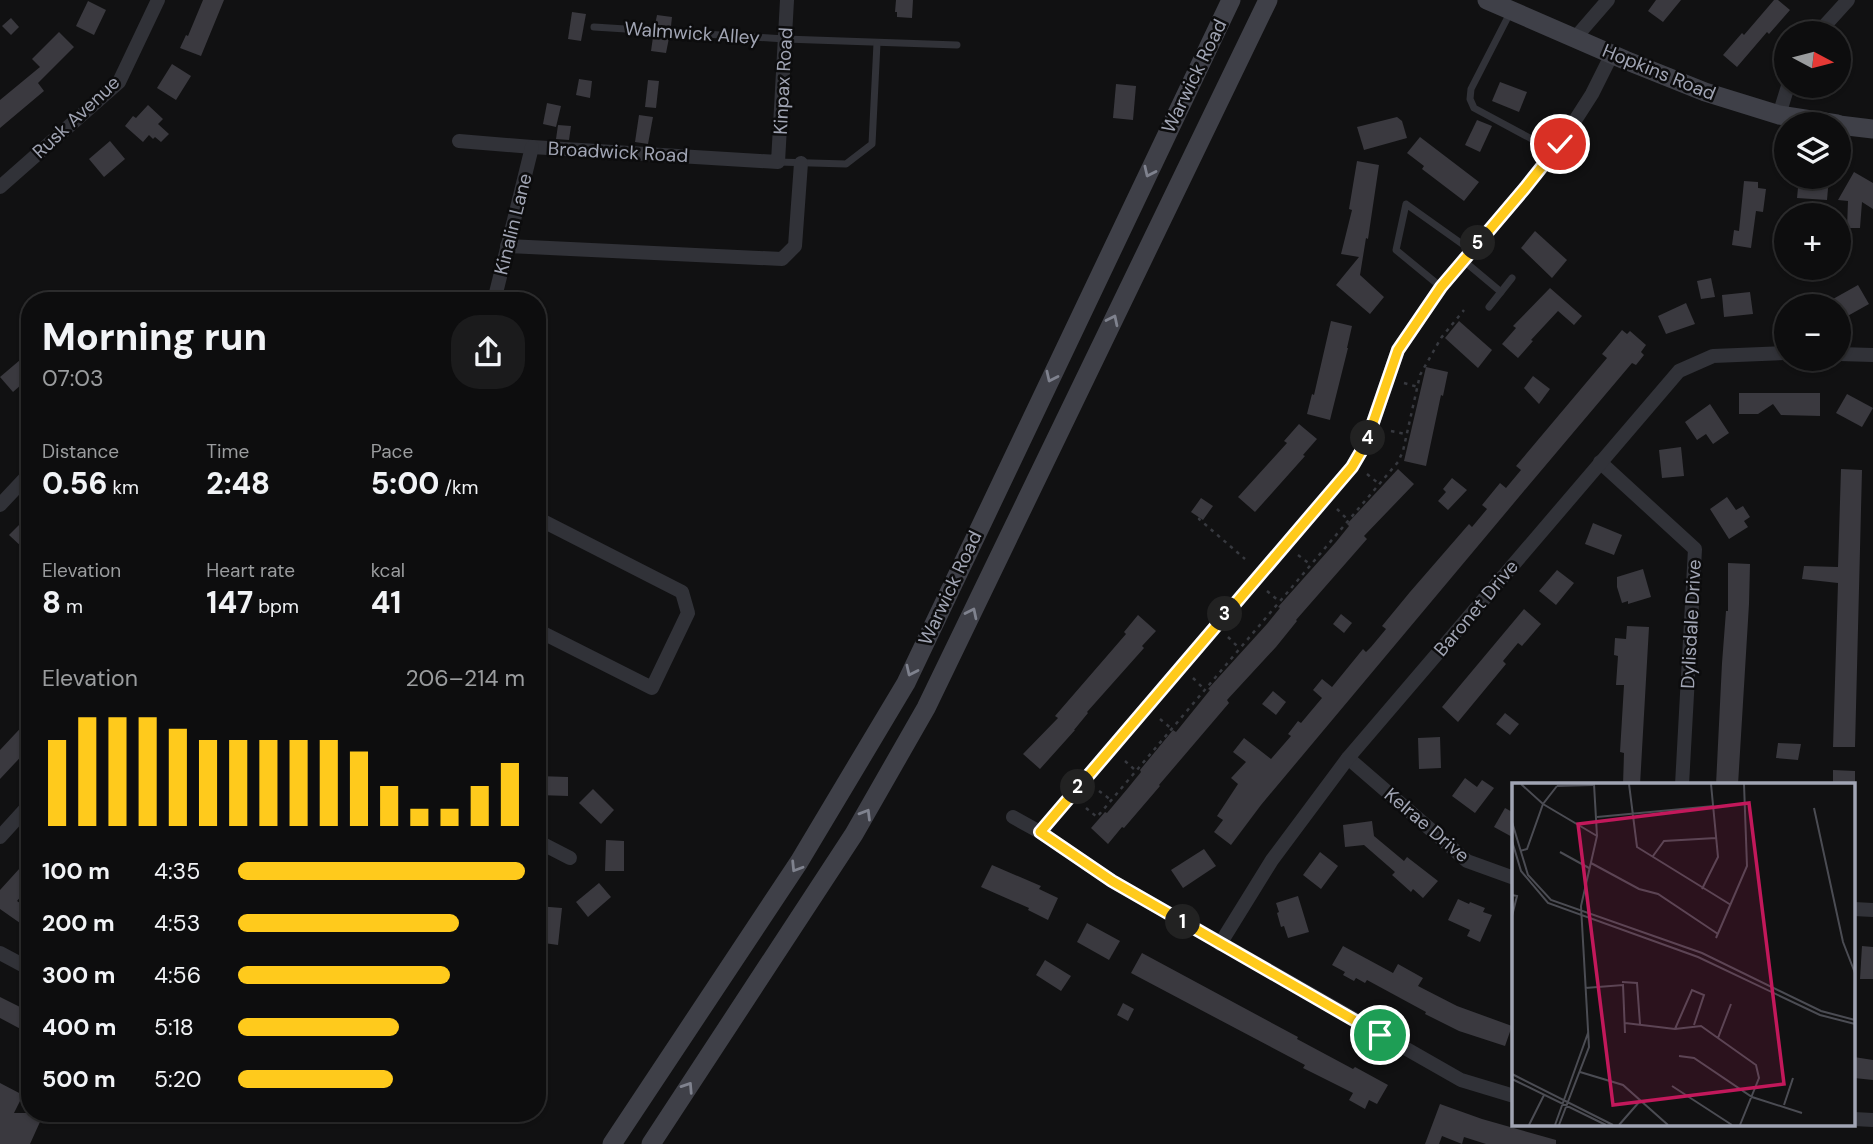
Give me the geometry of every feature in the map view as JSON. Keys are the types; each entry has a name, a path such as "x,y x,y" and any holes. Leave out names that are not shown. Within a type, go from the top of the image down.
{"main road":[{"name":"Warwick Road","path":"612,1144 792,873 906,683 1231,0"},
{"name":"Warwick Road","path":"651,1144 854,834 926,708 1268,0"},
{"name":"Hopkins Road","path":"1487,0 1705,92 1774,113"},
{"name":"Hopkins Road","path":"1851,125 1873,128"}],"street":[{"name":"Rusk Avenue","path":"0,186 119,82 158,0"},
{"name":"Kinpax Road","path":"778,162 787,0"},
{"path":"1575,38 1608,0"},
{"path":"1829,21 1847,0"},
{"path":"1040,832 1352,467 1366,443 1398,350 1441,287 1554,151 1592,94 1612,54"},
{"name":"Broadwick Road","path":"459,141 778,162"},
{"name":"Kinalin Lane","path":"496,292 531,147"},
{"path":"507,246 782,259 795,246 802,163"},
{"name":"Baronet Drive","path":"1220,944 1272,860 1348,758 1679,371 1713,356 1774,354"},
{"path":"1851,354 1873,355"},
{"name":"Dylisdale Drive","path":"1600,462 1695,549 1682,783"},
{"path":"0,505 21,482"},
{"path":"546,523 682,592 688,613 652,688 546,634"},
{"name":"Kelrae Drive","path":"1348,758 1467,861 1512,877"},
{"path":"0,837 21,814"},
{"path":"1013,817 1112,881 1461,1080 1512,1095"},
{"path":"546,846 570,858"},
{"path":"0,953 21,964"}],"lane":[{"path":"1511,10 1471,89 1470,99 1474,108 1554,151"},
{"name":"Walmwick Alley","path":"594,27 785,39 957,45"},
{"path":"778,162 846,164 872,144 877,43"},
{"path":"1441,287 1396,250 1406,204 1467,256 1501,292"},
{"path":"1489,307 1513,278"}],"path":[{"path":"1086,808 1097,817 1398,462 1426,363 1441,338 1464,310"},
{"path":"1404,383 1418,387"},
{"path":"1391,431 1406,435"},
{"path":"1367,474 1379,484"},
{"path":"1337,509 1348,520"},
{"path":"1200,518 1245,559"},
{"path":"1298,555 1311,565"},
{"path":"1267,591 1280,602"},
{"path":"1227,638 1240,649"},
{"path":"1193,678 1205,690"},
{"path":"1160,719 1172,729"},
{"path":"1125,761 1137,771"},
{"path":"1100,791 1111,801"}],"building":[{"path":"203,0 224,0 201,56 180,48"},
{"path":"896,0 913,0 912,18 897,17"},
{"path":"1656,0 1681,0 1663,22 1648,11"},
{"path":"1774,0 1778,0 1790,10 1780,21 1774,21 1774,28 1769,34 1767,32 1737,67 1723,55 1742,33 1744,35"},
{"path":"88,1 106,10 94,35 76,26"},
{"path":"572,12 586,14 581,41 568,39"},
{"path":"657,15 672,17 671,26 655,25"},
{"path":"11,18 19,27 11,35 2,26"},
{"path":"59,32 74,47 38,83 44,91 0,128 0,100 40,67 32,59"},
{"path":"653,37 669,38 666,53 651,51"},
{"path":"172,64 191,76 176,100 157,88"},
{"path":"579,79 592,81 590,98 576,95"},
{"path":"648,80 659,81 656,108 645,107"},
{"path":"1500,82 1527,92 1519,112 1492,101"},
{"path":"1116,84 1136,86 1133,120 1113,118"},
{"path":"547,103 561,106 556,127 543,124"},
{"path":"148,105 163,119 158,124 169,134 161,142 149,135 143,142 125,126"},
{"path":"639,115 653,117 648,144 635,142"},
{"path":"1397,117 1402,121 1407,138 1364,150 1357,127"},
{"path":"1477,120 1492,126 1480,152 1465,145"},
{"path":"558,125 571,126 569,140 556,139"},
{"path":"1420,137 1479,182 1464,201 1422,169 1424,166 1407,153"},
{"path":"110,141 125,159 104,177 89,159"},
{"path":"1357,161 1379,165 1360,275 1384,297 1370,314 1336,285 1359,257 1341,254 1352,210 1349,209"},
{"path":"1854,172 1873,183 1873,209 1862,202 1860,228 1851,228 1851,203 1838,200 1844,189 1851,189"},
{"path":"1744,181 1758,182 1758,188 1766,189 1763,212 1756,211 1751,248 1732,245 1734,230 1739,231"},
{"path":"1798,189 1828,189 1827,200 1797,198"},
{"path":"1535,231 1567,260 1552,278 1521,248"},
{"path":"1711,278 1715,297 1701,299 1697,281"},
{"path":"1858,285 1869,304 1851,314 1851,294 1842,294"},
{"path":"1550,288 1582,316 1574,325 1558,311 1518,358 1502,344 1516,328 1513,326"},
{"path":"1750,292 1753,314 1724,317 1722,295"},
{"path":"1686,303 1695,324 1666,334 1658,316"},
{"path":"1331,321 1352,326 1330,420 1307,414"},
{"path":"1459,321 1492,350 1478,368 1445,338"},
{"path":"1622,330 1627,334 1630,331 1646,345 1641,352 1644,355 1636,365 1632,363 1529,485 1261,805 1231,845 1214,832 1223,820 1217,816 1238,784 1231,778 1246,762 1233,752 1244,738 1271,759 1291,736 1288,734 1298,721 1301,723 1322,698 1313,690 1322,679 1332,687 1363,649 1366,652 1371,647 1386,629 1382,626 1410,592 1469,524 1472,527 1487,509 1482,505 1500,483 1506,488 1521,470 1516,466 1607,358 1602,354"},
{"path":"21,361 21,385 13,392 0,377"},
{"path":"1426,367 1448,372 1426,466 1404,461"},
{"path":"1533,376 1550,389 1539,404 1524,388"},
{"path":"1739,393 1820,393 1820,416 1781,415 1773,404 1758,414 1739,414"},
{"path":"1847,394 1873,408 1862,427 1836,413"},
{"path":"1710,404 1729,433 1713,444 1706,434 1697,440 1685,422"},
{"path":"1299,424 1317,439 1255,512 1238,497 1287,443 1284,441"},
{"path":"1681,447 1684,476 1662,478 1659,450"},
{"path":"1398,469 1414,484 1364,536 1367,539 1296,620 1276,647 1227,700 1229,703 1108,844 1091,828 1107,813 1173,730 1176,732 1210,690 1208,689 1267,624 1280,608 1278,607 1349,526 1347,524"},
{"path":"1841,469 1862,470 1855,747 1833,747 1838,583 1802,579 1804,566 1838,567"},
{"path":"1452,478 1467,490 1448,510 1438,501 1446,492 1443,489"},
{"path":"1727,497 1736,510 1743,506 1750,517 1744,521 1748,527 1729,539 1710,509"},
{"path":"1201,498 1213,506 1203,520 1191,512"},
{"path":"21,523 21,546 9,535"},
{"path":"1593,523 1622,535 1614,555 1585,544"},
{"path":"1728,563 1750,564 1738,783 1716,783 1722,663 1728,611"},
{"path":"1643,569 1651,597 1628,604 1628,601 1622,603 1617,577"},
{"path":"1557,570 1574,583 1556,605 1539,591"},
{"path":"1524,609 1541,624 1522,646 1518,643 1503,661 1506,664 1458,722 1442,707"},
{"path":"1341,614 1352,623 1344,633 1333,624"},
{"path":"1138,615 1156,631 1040,769 1023,754 1058,718 1055,716 1126,634 1124,632"},
{"path":"1627,626 1649,627 1640,783 1623,783 1624,753 1620,752 1624,685 1616,685 1618,656 1614,655 1615,638 1626,639"},
{"path":"1273,691 1286,702 1276,715 1262,704"},
{"path":"1505,713 1519,724 1510,735 1496,724"},
{"path":"21,728 21,757 0,779 0,750"},
{"path":"1440,737 1441,768 1419,769 1418,738"},
{"path":"1778,743 1801,744 1798,760 1776,758"},
{"path":"1833,770 1855,771 1855,783 1833,783"},
{"path":"546,776 568,777 568,796 546,795"},
{"path":"1465,778 1477,787 1482,780 1494,788 1475,813 1452,796"},
{"path":"593,789 614,810 601,824 579,803"},
{"path":"1505,808 1512,812 1512,837 1494,827"},
{"path":"1372,821 1374,836 1404,861 1407,857 1438,881 1423,898 1413,889 1411,892 1392,875 1395,872 1364,845 1345,847 1343,825"},
{"path":"606,840 624,841 624,871 605,871"},
{"path":"1204,849 1216,866 1183,888 1171,870"},
{"path":"1320,852 1338,866 1321,889 1303,875"},
{"path":"992,865 1041,886 1039,889 1058,898 1048,920 1028,910 1029,908 981,887"},
{"path":"21,867 21,896 17,901 21,904 21,924 0,909 0,890"},
{"path":"599,883 611,897 588,917 576,902"},
{"path":"1298,896 1309,932 1288,938 1284,926 1281,927 1276,903"},
{"path":"1458,899 1485,908 1483,912 1492,915 1480,942 1467,936 1470,930 1448,920"},
{"path":"546,907 562,908 558,945 546,943"},
{"path":"1087,923 1120,941 1109,960 1077,942"},
{"path":"1343,946 1393,973 1398,964 1423,978 1418,986 1457,1006 1512,1026 1505,1046 1459,1031 1367,980 1365,983 1356,978 1354,981 1343,975 1345,972 1332,965"},
{"path":"1862,946 1873,947 1873,979 1860,979"},
{"path":"1142,953 1298,1037 1297,1039 1388,1085 1377,1104 1369,1100 1365,1109 1349,1100 1353,1093 1303,1068 1305,1065 1131,973"},
{"path":"1045,960 1071,976 1061,991 1036,975"},
{"path":"0,997 21,1008 21,1029 0,1018"},
{"path":"1123,1003 1134,1009 1128,1021 1117,1015"},
{"path":"1856,1057 1873,1060 1873,1080 1856,1078"},
{"path":"0,1083 21,1094 14,1113 21,1113 21,1122 40,1122 30,1144 0,1144"},
{"path":"1440,1104 1556,1140 1556,1144 1486,1144 1464,1137 1462,1144 1442,1136 1439,1144 1425,1144"}],"route":[{"path":"1380,1035 1112,881 1040,832 1352,467 1366,443 1398,350 1441,287 1560,144"}]}
